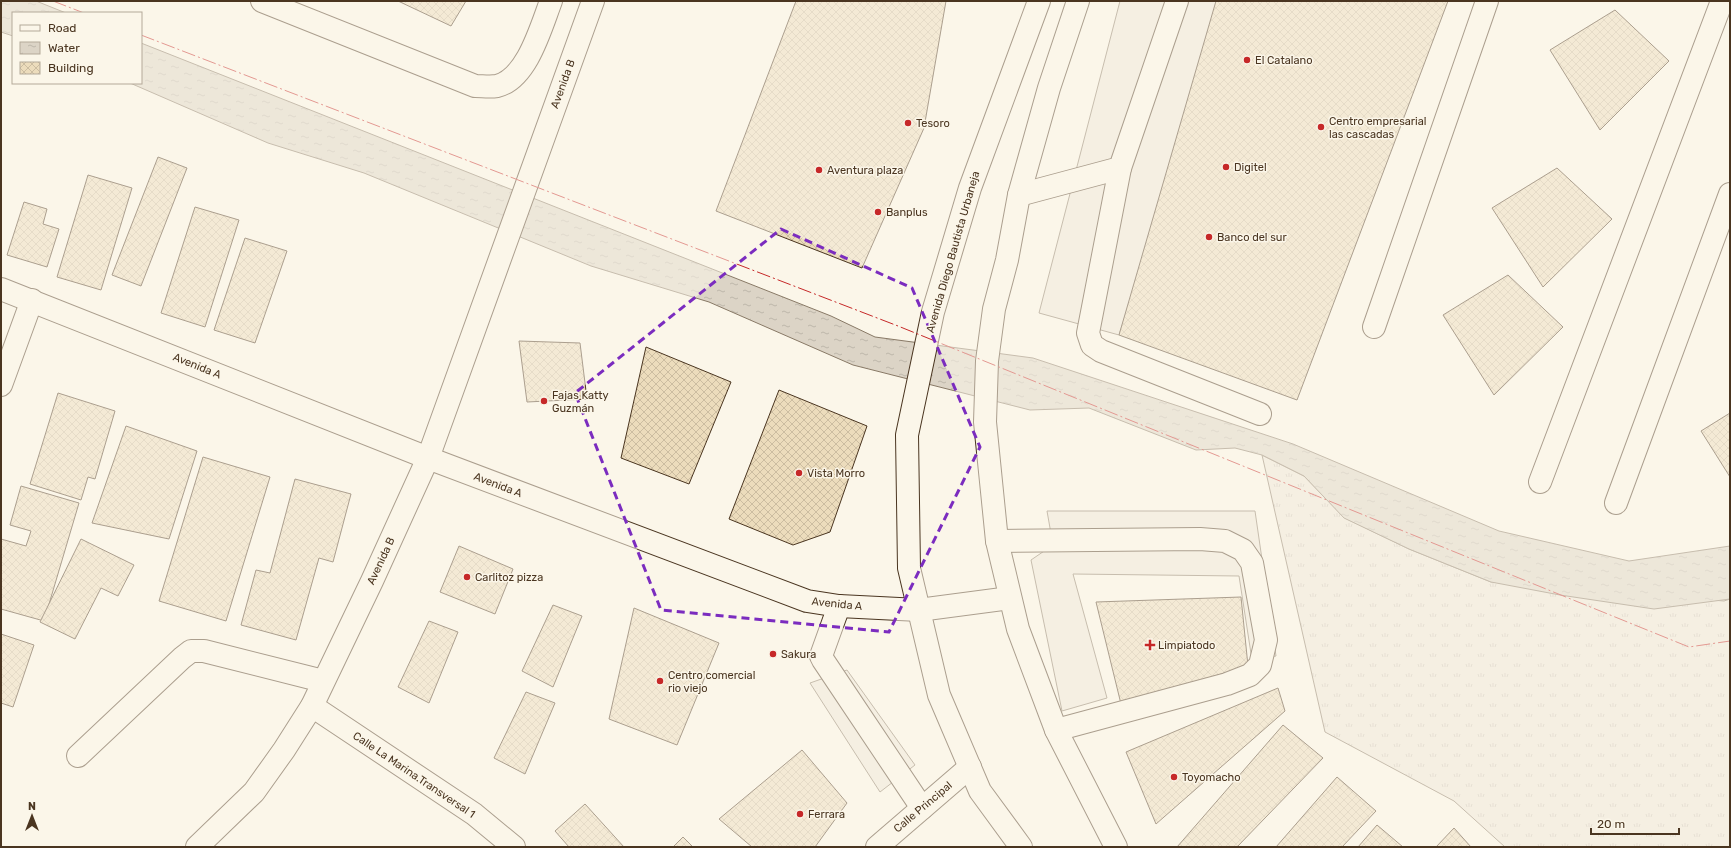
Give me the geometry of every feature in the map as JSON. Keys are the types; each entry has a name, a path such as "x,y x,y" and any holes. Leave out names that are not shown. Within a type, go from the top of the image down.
{"street":[{"path":"262,1 475,86 497,86 515,75 530,56 551,1"},
{"name":"Avenida B","path":"197,847 254,792 284,750 312,706 372,581 428,458 593,1"},
{"name":"Avenida Diego Bautista Urbaneja","path":"1021,847 980,791 939,695 909,568 907,435 933,312 970,188 1039,1"},
{"path":"1078,1 1049,88 1019,194 1006,260 994,308 987,361 985,422 997,541 1018,629 1056,730 1116,847"},
{"path":"1177,1 1120,168 1088,333 1092,345 1101,351 1260,414"},
{"path":"1374,327 1487,1"},
{"path":"1540,482 1722,1"},
{"path":"1019,194 1120,168"},
{"path":"1616,503 1730,194"},
{"name":"Avenida A","path":"1,288 428,458 807,601 839,606 919,610 1010,598"},
{"path":"1,385 32,300"},
{"path":"997,541 1200,539 1225,541 1243,550 1252,563 1266,640 1260,665 1250,675 1227,684 1056,730"},
{"path":"839,606 821,656 922,808"},
{"path":"78,756 191,651 204,651 323,682"},
{"name":"Calle La Marina.Transversal 1","path":"312,706 474,814 514,847"},
{"name":"Calle Principal","path":"876,847 970,767"}],"highlighted area":[{"path":"781,229 912,288 980,447 889,632 661,610 575,393"}],"green space":[{"path":"1262,455 1304,476 1345,518 1409,549 1491,582 1724,601 1730,599 1730,847 1505,847 1454,801 1325,732"}],"shaded area":[{"path":"1120,1 1227,1 1119,335 1039,313"},
{"path":"1047,511 1255,511 1276,656 1252,660 1239,576 1073,574 1107,698 1062,711 1031,560 1053,545"},
{"path":"847,670 915,765 880,792 810,683"}],"water":[{"path":"1,1 36,1 64,12 12,12 12,36 1,32"},
{"path":"142,43 831,316 875,337 1033,358 1293,444 1499,531 1629,561 1730,546 1730,599 1654,609 1560,595 1491,582 1409,549 1344,518 1304,476 1262,455 1235,448 1196,450 1089,408 1030,410 853,365 709,302 591,266 364,173 268,143 132,84 142,84"}],"building":[{"path":"398,1 466,1 451,26"},
{"name":"Aventura plaza","path":"796,1 946,1 924,128 862,268 716,211"},
{"path":"1216,1 1448,1 1297,400 1119,335"},
{"path":"1615,10 1669,61 1600,130 1550,50"},
{"path":"158,157 187,168 141,286 112,275"},
{"path":"1557,168 1612,219 1543,287 1492,208"},
{"path":"88,175 132,188 101,290 57,277"},
{"path":"24,202 47,209 43,224 59,229 47,267 7,255"},
{"path":"195,207 239,220 205,327 161,313"},
{"path":"245,238 287,251 255,343 214,330"},
{"path":"1508,275 1563,327 1494,395 1443,315"},
{"path":"519,341 580,343 587,399 527,402"},
{"path":"646,347 731,382 689,484 621,458"},
{"name":"Vista Morro","path":"779,390 867,426 830,532 793,545 729,519"},
{"path":"58,393 115,411 95,479 88,477 81,500 30,484"},
{"path":"1730,413 1730,477 1701,431"},
{"path":"126,426 197,451 169,539 92,523"},
{"path":"203,457 270,477 226,621 159,601"},
{"path":"295,479 351,494 333,562 319,558 296,640 241,625 256,570 270,573"},
{"path":"21,486 79,503 44,621 1,609 1,539 26,546 31,531 10,525"},
{"path":"81,539 134,565 118,596 101,588 75,639 40,622"},
{"path":"459,546 513,569 495,614 440,592"},
{"path":"1241,597 1248,666 1121,704 1096,602"},
{"path":"553,605 582,616 553,687 522,671"},
{"name":"Centro comercial rio viejo","path":"634,608 719,643 677,745 609,719"},
{"path":"429,621 458,632 429,703 398,687"},
{"path":"1,634 34,645 13,707 1,703"},
{"path":"1278,688 1285,711 1156,824 1126,752"},
{"path":"526,692 555,703 525,774 494,758"},
{"path":"1283,725 1323,758 1237,847 1177,847"},
{"path":"802,750 847,803 815,847 752,847 719,819"},
{"path":"1337,777 1376,811 1342,847 1276,847"},
{"path":"585,804 624,847 569,847 555,831"},
{"path":"1377,825 1403,847 1358,847"},
{"path":"1454,828 1471,847 1436,847"},
{"path":"683,837 693,847 673,847"}],"power":[{"path":"53,1 81,12"},
{"path":"142,35 898,326 1689,647 1730,641"}],"place":[{"name":"El Catalano","path":"1247,60"},
{"name":"Tesoro","path":"908,123"},
{"name":"Centro empresarial las cascadas","path":"1321,127"},
{"name":"Digitel","path":"1226,167"},
{"name":"Aventura plaza","path":"819,170"},
{"name":"Banplus","path":"878,212"},
{"name":"Banco del sur","path":"1209,237"},
{"name":"Fajas Katty Guzmán","path":"544,401"},
{"name":"Vista Morro","path":"799,473"},
{"name":"Carlitoz pizza","path":"467,577"},
{"name":"Limpiatodo","path":"1150,645"},
{"name":"Sakura","path":"773,654"},
{"name":"Centro comercial rio viejo","path":"660,681"},
{"name":"Toyomacho","path":"1174,777"},
{"name":"Ferrara","path":"800,814"}]}
